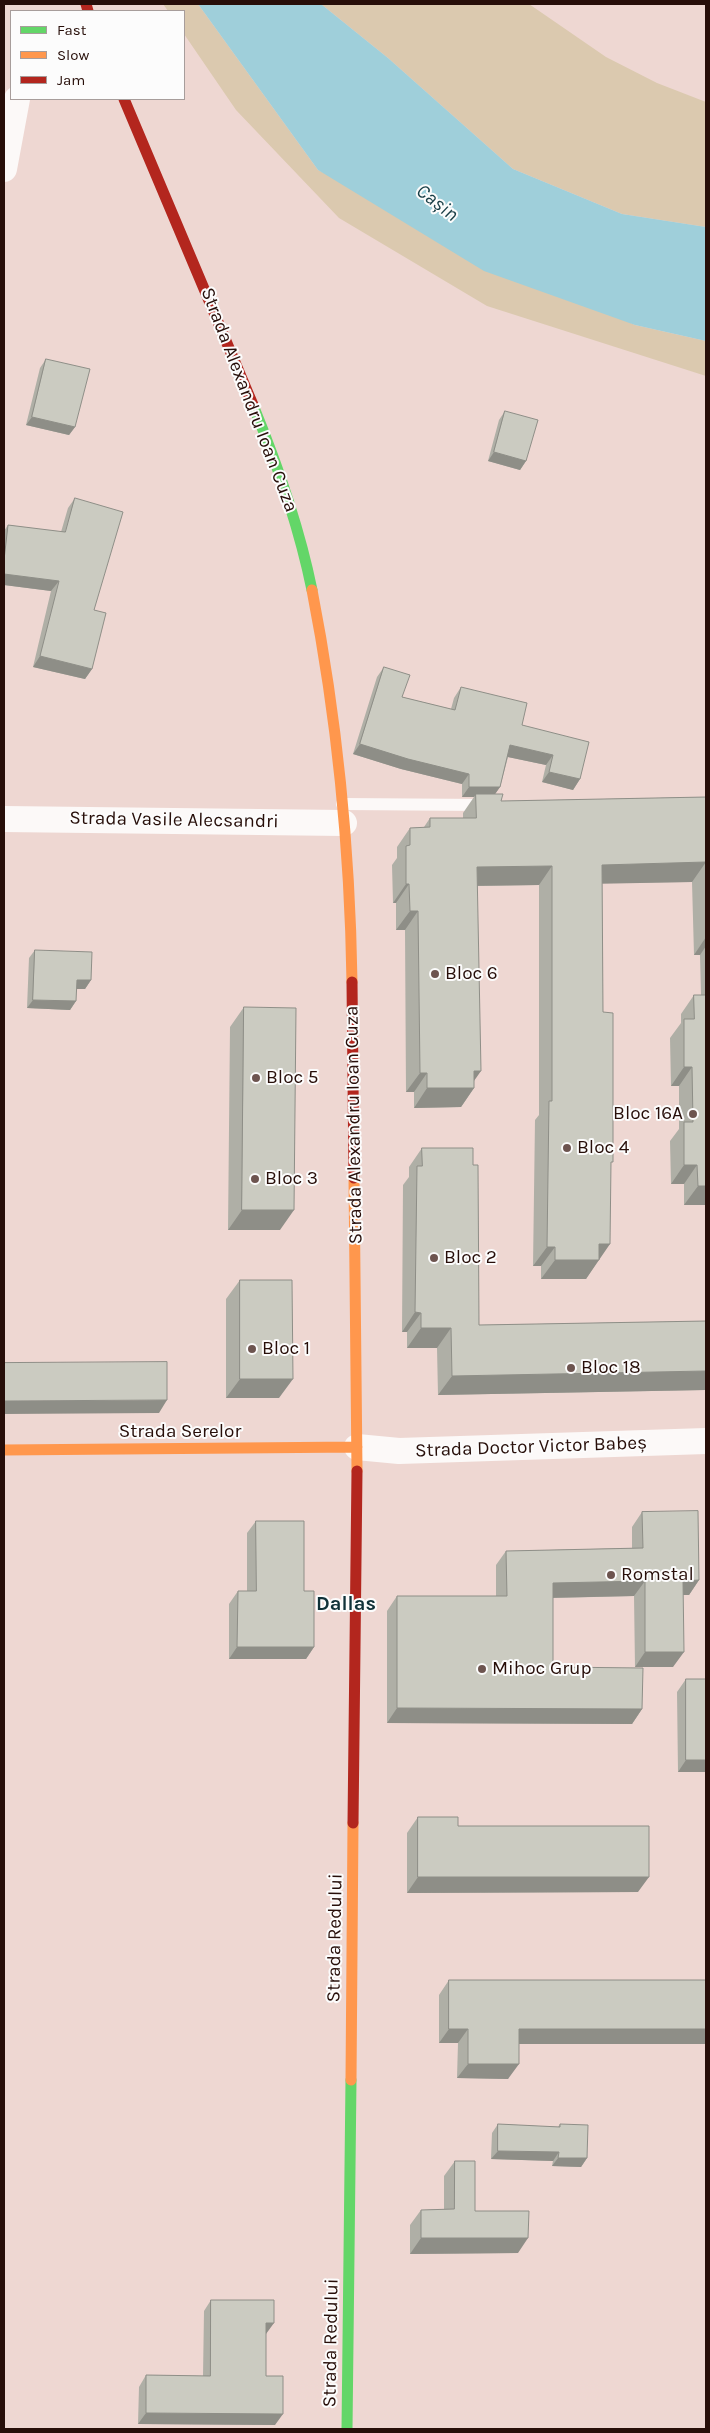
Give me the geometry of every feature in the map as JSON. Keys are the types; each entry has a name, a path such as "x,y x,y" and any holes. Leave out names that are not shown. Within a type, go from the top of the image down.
{"main road":[{"name":"Strada Alexandru Ioan Cuza","path":"124,100 276,460 311,578 322,641 343,813 353,977 356,1447"},
{"name":"Strada Serelor","path":"4,1450 356,1447"},
{"name":"Strada Redului","path":"348,2429 356,1447"}],"street":[{"path":"4,169 17,100"},
{"name":"Strada Vasile Alecsandri","path":"4,818 343,813"},
{"name":"Strada Doctor Victor Babeș","path":"356,1447 399,1451 706,1441"}],"lane":[{"path":"343,813 498,806"}],"shaded area":[{"path":"163,4 198,4 318,170 635,325 706,341 706,376 487,306 339,218 236,110 185,35 185,10 167,10"},
{"path":"321,4 529,4 606,57 657,83 706,102 706,227 622,214 513,169 388,58"}],"water":[{"name":"Cașin","path":"198,4 321,4 388,58 513,169 622,214 706,227 706,341 635,325 484,271 318,170"}],"building":[{"path":"46,359 90,369 75,427 32,417"},
{"path":"505,411 538,420 526,461 494,452"},
{"path":"75,498 123,512 94,610 106,613 92,669 40,656 59,581 4,574 8,525 65,532"},
{"path":"384,667 410,675 402,697 455,710 461,687 527,703 522,725 589,742 580,779 549,772 553,755 510,745 500,787 469,787 469,774 408,759 360,744"},
{"path":"476,794 503,794 501,801 706,797 706,862 602,865 603,1012 613,1013 613,1162 611,1162 610,1244 599,1244 599,1260 555,1260 555,1247 547,1247 549,1101 552,1101 552,866 477,867 481,1071 474,1071 474,1088 427,1088 427,1073 420,1073 418,911 410,911 409,884 406,884 406,846 410,845 410,828 430,827 430,818 476,818"},
{"path":"35,950 92,952 91,980 77,980 76,1001 33,1000"},
{"path":"694,995 706,995 706,1186 698,1186 697,1165 684,1165 684,1122 693,1122 692,1067 684,1067 684,1019 694,1019"},
{"path":"244,1007 296,1008 294,1210 242,1210"},
{"path":"422,1148 473,1148 473,1165 478,1165 479,1325 706,1321 706,1371 452,1376 451,1328 421,1328 421,1313 415,1312 417,1166 422,1166"},
{"path":"240,1280 292,1280 293,1379 240,1379"},
{"path":"167,1362 167,1400 4,1401 4,1363"},
{"path":"698,1511 699,1580 683,1581 684,1652 645,1652 645,1581 553,1583 553,1667 643,1668 642,1709 397,1708 397,1596 507,1596 506,1551 643,1548 642,1512"},
{"path":"256,1521 304,1521 304,1591 314,1591 314,1647 237,1647 238,1591 256,1591"},
{"path":"686,1679 706,1679 706,1760 686,1760"},
{"path":"418,1817 458,1817 458,1826 649,1826 649,1877 418,1877"},
{"path":"449,1980 706,1980 706,2029 519,2029 519,2064 468,2064 468,2029 449,2029"},
{"path":"498,2124 560,2127 560,2124 588,2125 587,2158 558,2158 559,2152 498,2151"},
{"path":"455,2161 475,2161 475,2211 529,2211 528,2238 421,2238 421,2210 454,2209"},
{"path":"211,2300 274,2300 274,2323 266,2323 266,2376 283,2376 283,2414 146,2413 146,2375 210,2376"}],"traffic: fast":[{"path":"253,405 287,496 312,590"},
{"path":"347,2429 351,2080"}],"traffic: slow":[{"path":"312,590 329,687 341,785 351,933 352,982"},
{"path":"354,1178 357,1471"},
{"path":"4,1450 357,1447"},
{"path":"351,2080 353,1823"}],"traffic: jam":[{"path":"86,4 88,10"},
{"path":"124,100 253,405"},
{"path":"352,982 354,1178"},
{"path":"353,1823 357,1471"}],"place":[{"name":"Bloc 6","path":"435,974"},
{"name":"Bloc 5","path":"256,1078"},
{"name":"Bloc 16A","path":"693,1114"},
{"name":"Bloc 4","path":"567,1148"},
{"name":"Bloc 3","path":"255,1179"},
{"name":"Bloc 2","path":"434,1258"},
{"name":"Bloc 1","path":"252,1349"},
{"name":"Bloc 18","path":"571,1368"},
{"name":"Romstal","path":"611,1575"},
{"name":"Mihoc Grup","path":"482,1669"}],"district":[{"name":"Dallas","path":"346,1604"}]}
